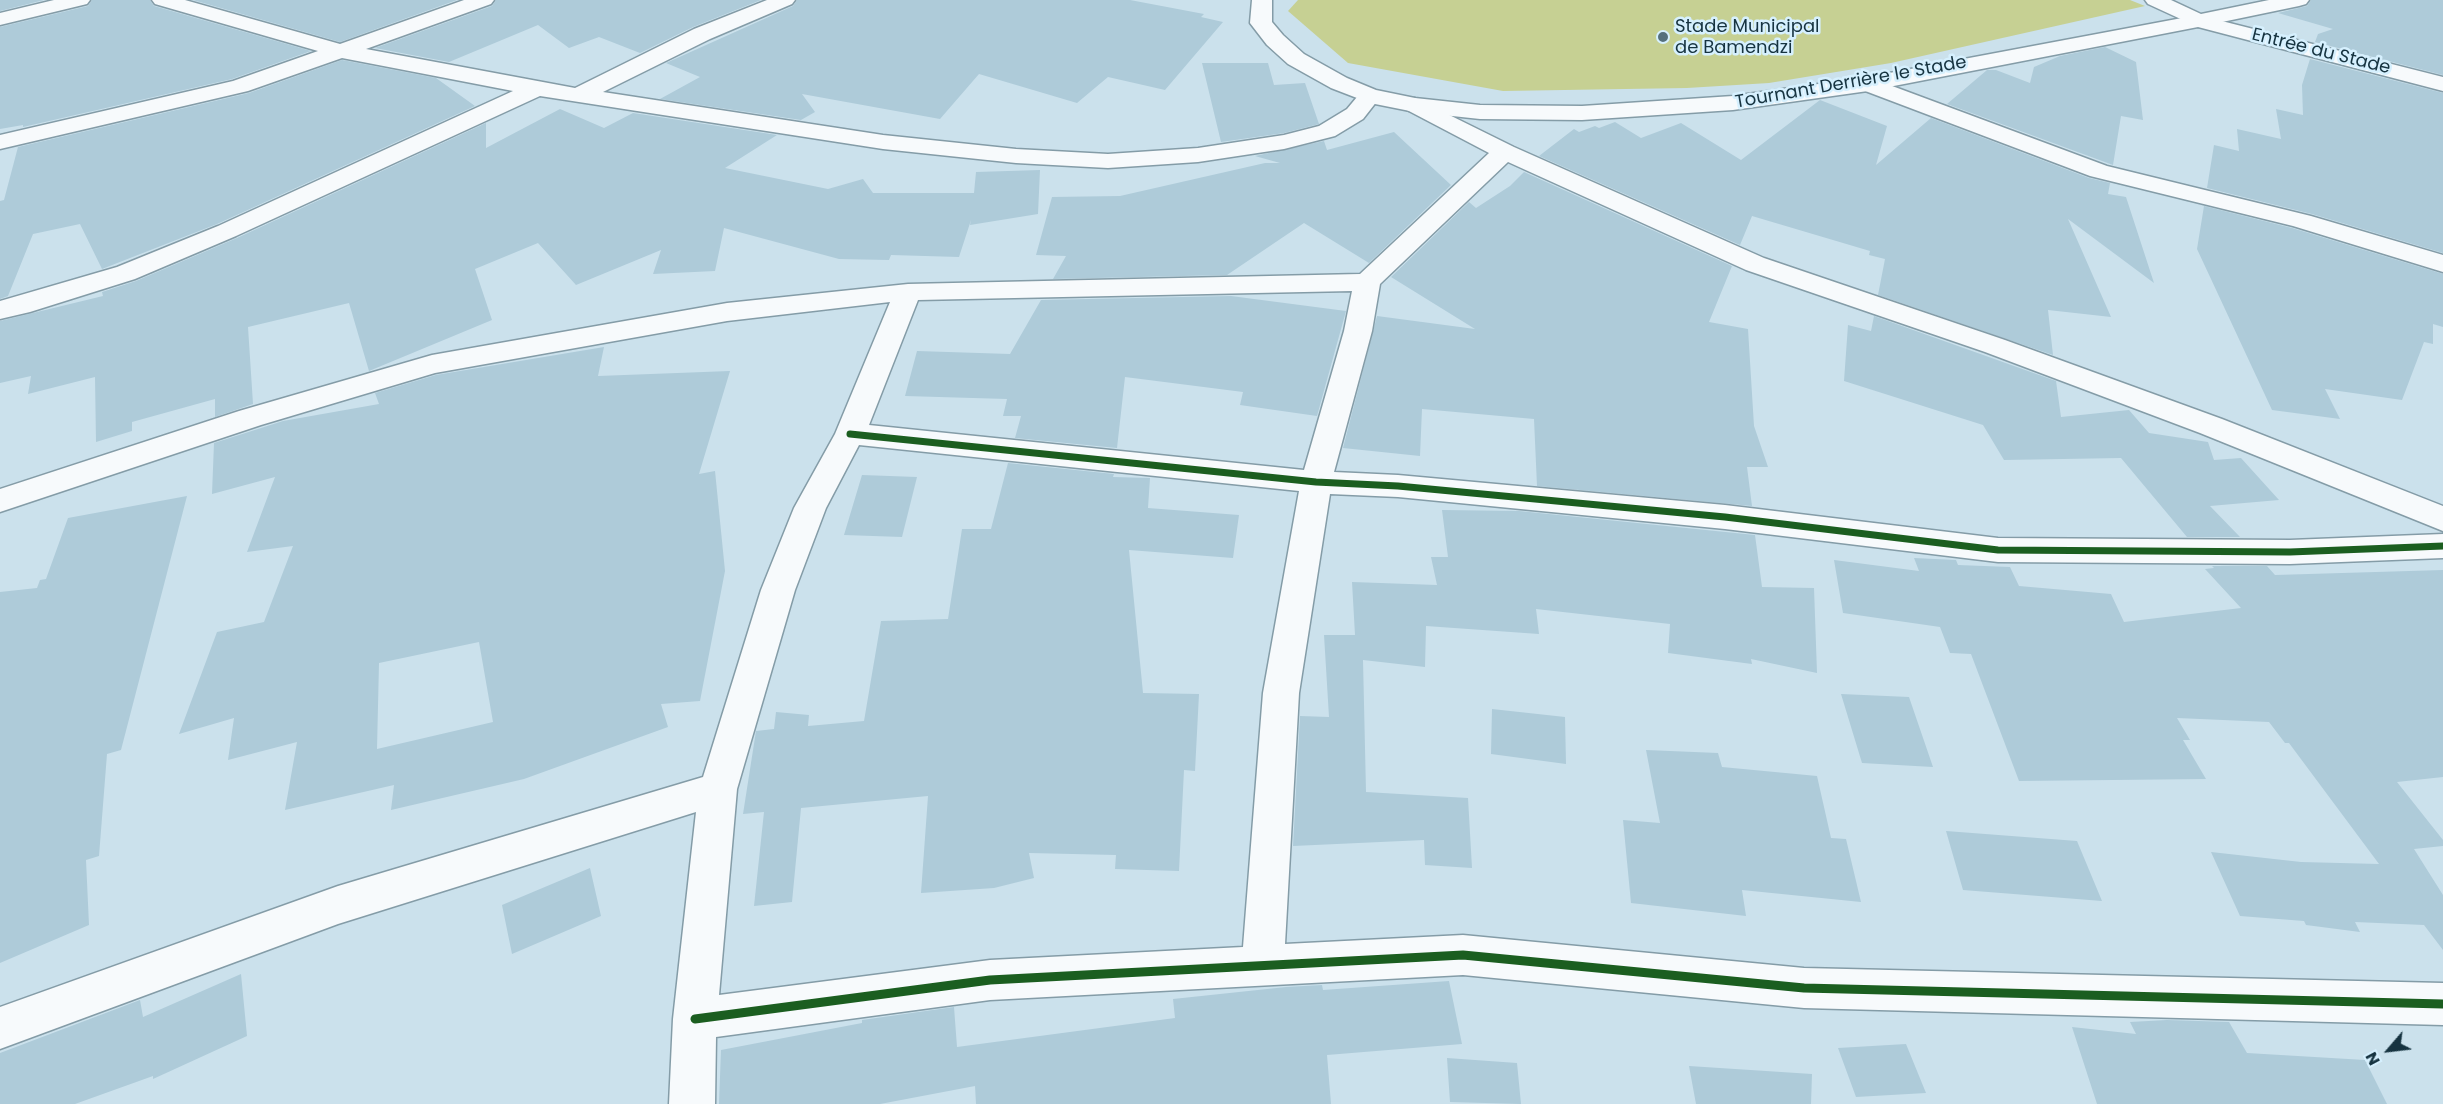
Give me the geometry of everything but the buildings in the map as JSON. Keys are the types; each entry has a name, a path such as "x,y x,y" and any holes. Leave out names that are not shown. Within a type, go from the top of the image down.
{"street":[{"path":"0,19 80,0"},
{"path":"162,0 342,51 537,89 883,142 1016,156 1108,161 1198,155 1284,142 1328,131 1355,114 1370,96"},
{"path":"0,142 240,86 484,0"},
{"path":"579,94 702,34 785,0"},
{"name":"Tournant Derrière le Stade","path":"1262,0 1261,23 1275,40 1296,59 1339,83 1370,96 1415,105 1480,112 1605,112 1733,103 1868,84 2299,0"},
{"path":"2155,0 2198,21"},
{"name":"Entrée du Stade","path":"2198,21 2443,84"},
{"path":"1868,84 2099,171 2302,221 2443,264"},
{"path":"0,310 126,273 227,231 537,89"},
{"path":"1415,105 1505,152 1755,264 1995,346 2146,402 2443,519"},
{"path":"1263,966 1281,693 1316,482 1358,331 1367,282 1505,152"},
{"path":"0,501 250,418 432,364 727,312 908,292 1367,282"},
{"path":"692,1104 695,1019 718,789 778,590 810,508 850,434 908,292"},
{"path":"850,434 1316,482 1398,486 1725,517 1998,549 2290,552 2443,546"},
{"path":"0,1028 338,905 718,789"},
{"path":"695,1019 990,980 1463,955 1804,988 2443,1004"}],"green space":[{"name":"Stade Municipal de Bamendzi","path":"1298,0 2130,0 2145,6 1891,63 1769,83 1687,88 1503,91 1348,63 1288,11"}],"cycle path":[{"path":"850,434 1316,482 1398,486 1725,517 1998,550 2290,552 2443,546"},
{"path":"695,1019 990,980 1463,955 1804,988 2443,1004"}],"place":[{"name":"Stade Municipal de Bamendzi","path":"1663,37"}]}
